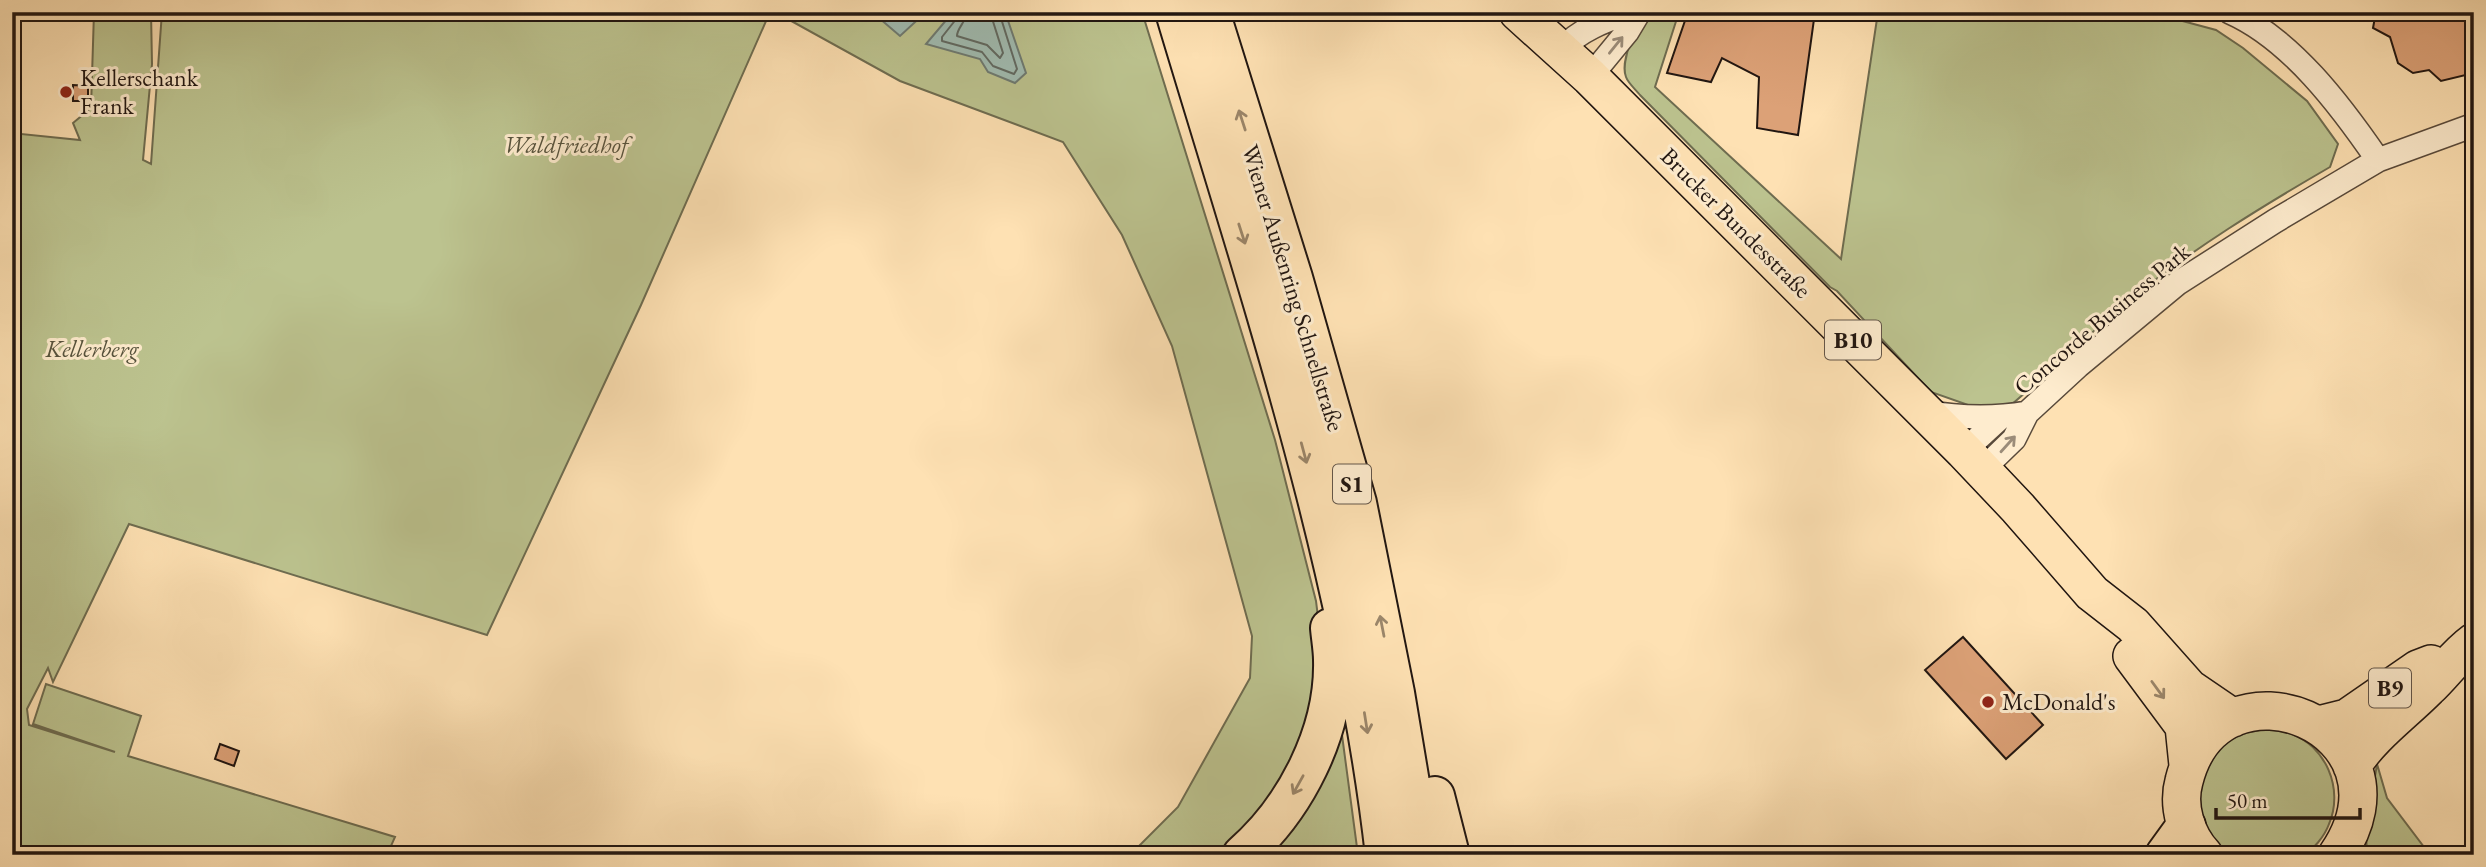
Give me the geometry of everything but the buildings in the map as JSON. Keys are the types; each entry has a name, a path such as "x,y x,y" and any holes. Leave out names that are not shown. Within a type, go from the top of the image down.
{"highway":[{"name":"Wiener Außenring Schnellstraße","path":"1175,12 1260,290 1333,560 1355,658 1385,855"},
{"name":"Wiener Außenring Schnellstraße","path":"1210,12 1293,278 1357,503 1395,693 1422,855"},
{"path":"1242,855 1269,828 1302,778 1327,715 1334,662 1327,601 1333,560"},
{"path":"1395,693 1419,728 1450,855"}],"main road":[{"name":"Brucker Bundesstraße","path":"1518,12 1590,77 1925,412 2092,593 2133,625 2189,688 2233,718"},
{"name":"Brucker Bundesstraße","path":"2092,593 2116,633 2184,726 2188,765"},
{"name":"B9","path":"2319,725 2347,718 2418,670 2468,646"},
{"name":"B9","path":"2352,766 2364,746 2429,687 2468,646"},
{"name":"B10","path":"2185,845 2182,785 2188,765 2199,746 2214,729 2233,718 2255,711 2277,710 2299,715 2319,725 2344,750 2352,766 2357,790 2356,815 2345,849"}],"street":[{"path":"1561,50 1571,39 1602,22 1629,12"},
{"path":"1590,77 1627,32 1639,12"},
{"path":"2230,12 2243,18 2297,59 2333,97 2378,160"},
{"name":"Concorde Business Park","path":"1973,461 2014,439 2027,413 2078,366 2178,283 2378,160 2474,125"},
{"path":"1925,412 1959,418 2027,413"},
{"path":"1973,461 2001,417"}],"green space":[{"path":"1661,11 1679,12 1655,87 1841,259 1878,12 2149,12 2216,30 2243,48 2307,101 2338,144 2330,167 2179,262 2117,311 2011,405 1968,405 1931,392 1837,291 1830,287 1628,82 1625,70 1627,52 1645,17"},
{"path":"94,12 151,12 152,64 143,160 151,164 162,12 770,12 641,305 487,635 129,524 53,682 48,668 27,709 29,725 115,752 33,724 46,684 141,716 128,756 395,837 387,855 12,855 12,133 80,140 73,123 91,108"},
{"path":"786,12 1142,12 1275,440 1316,601 1325,675 1305,753 1227,855 1130,855 1178,807 1250,678 1252,636 1172,346 1122,235 1063,142 900,81 784,17"},
{"path":"2267,729 2289,733 2302,739 2322,758 2333,783 2333,811 2322,838 2301,855 2231,855 2218,845 2203,821 2200,784 2209,760 2217,750 2242,734"},
{"path":"1342,735 1358,855 1263,855 1311,794"},
{"path":"2377,764 2387,798 2430,855 2367,855 2366,832"}],"water":[{"path":"872,12 926,12 900,36"},
{"path":"953,12 1005,12 1026,73 1015,83 988,72 980,59 926,44"}],"place":[{"name":"Kellerschank Frank","path":"66,92"},
{"name":"McDonald's","path":"1988,702"}],"park label":[{"name":"Waldfriedhof","path":"566,145"},
{"name":"Kellerberg","path":"92,349"}]}
